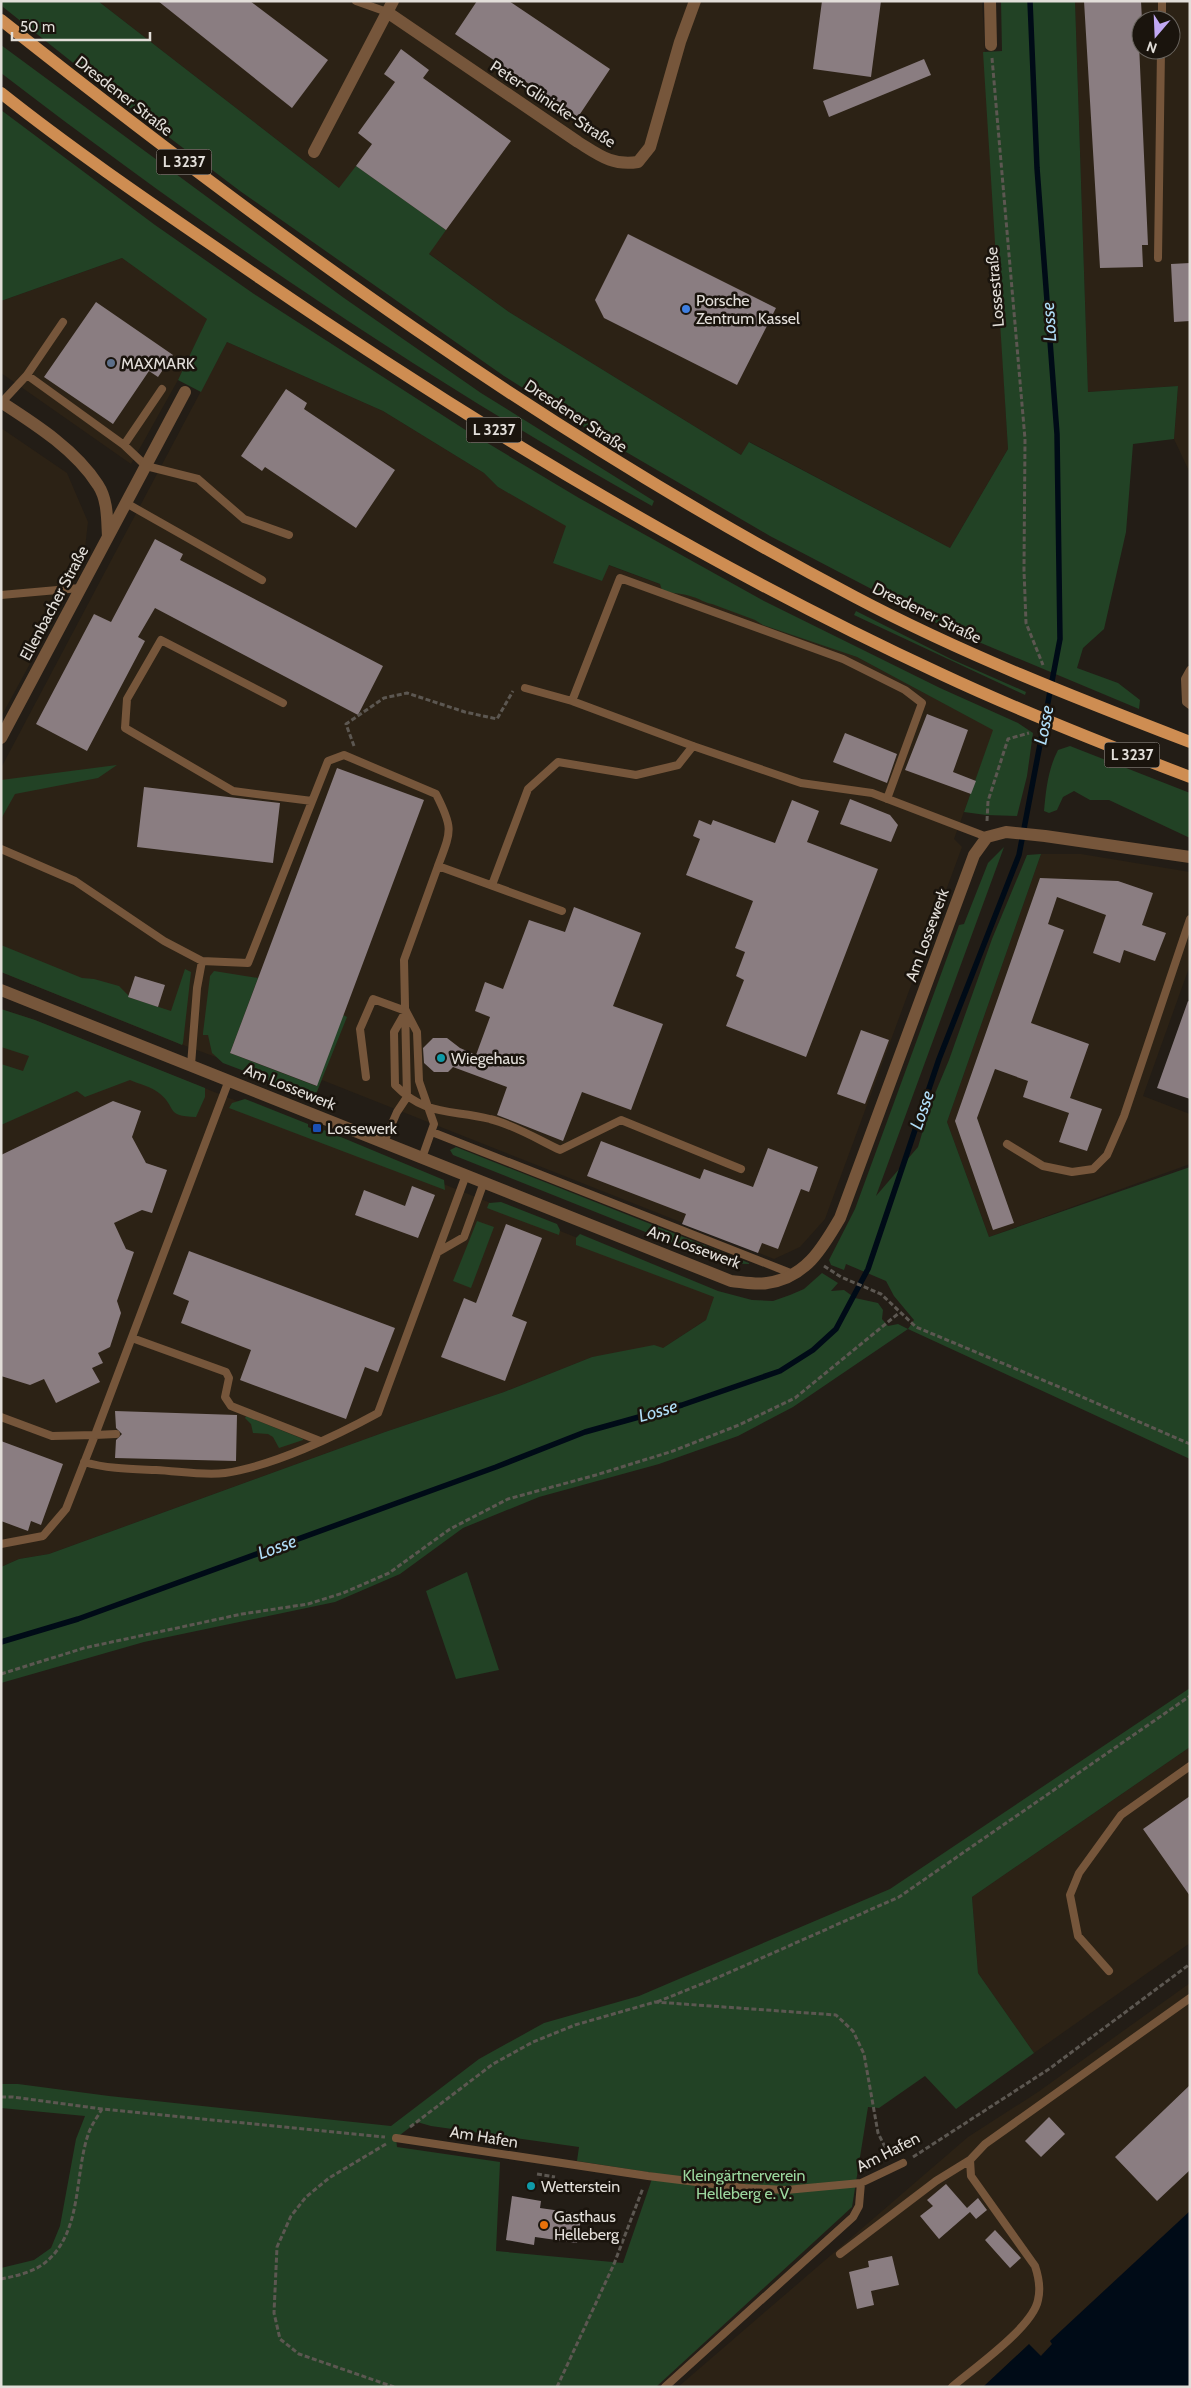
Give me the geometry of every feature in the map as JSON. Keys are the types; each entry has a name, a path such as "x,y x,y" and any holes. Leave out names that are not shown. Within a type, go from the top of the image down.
{"main road":[{"name":"Dresdener Straße","path":"1,20 115,111 310,256 406,324 638,475 858,599 1029,679 1190,742"},
{"name":"L 3237","path":"1,93 150,203 333,328 586,486 743,574 939,673 1074,732 1190,777"}],"street":[{"name":"Peter-Glinicke-Straße","path":"390,7 578,142 608,160 624,164 638,162 650,147 680,42 695,1"},
{"path":"990,1 991,45"},
{"path":"314,152 390,7"},
{"name":"Ellenbacher Straße","path":"1,738 185,392"},
{"name":"Ellenbacher Straße","path":"2,402 45,431 72,455 99,485 107,508 108,537"},
{"path":"987,837 1006,832 1190,857"},
{"name":"Am Lossewerk","path":"1,990 731,1281 766,1284 793,1274 814,1260 840,1218 974,855 987,837"}],"lane":[{"path":"356,1 390,7"},
{"path":"1158,258 1161,60"},
{"path":"2,402 27,375 63,322"},
{"path":"27,375 124,445 146,466 198,480 244,519 289,535"},
{"path":"124,445 162,389"},
{"path":"126,503 262,580"},
{"path":"572,701 620,578 843,659 905,690 922,703 887,799"},
{"path":"1,595 80,588"},
{"path":"283,703 161,640 127,699 125,728 233,791 312,801"},
{"path":"1190,670 1185,679 1186,702 1190,705"},
{"path":"525,688 572,701 693,746 801,783 872,793 987,837"},
{"path":"492,885 528,789 558,762 636,775 678,765 693,746"},
{"path":"1,849 75,881 164,941 202,961 248,962 328,761 344,755 436,794 449,819 448,836 404,960 406,1097 384,1142"},
{"path":"438,866 562,911"},
{"path":"1007,1144 1043,1166 1072,1172 1093,1169 1107,1155 1124,1116 1190,919"},
{"path":"191,1065 197,988 202,961"},
{"path":"366,1077 360,1029 373,999 406,1011 417,1032 419,1081 434,1124 422,1158"},
{"path":"406,1011 394,1032 395,1085 406,1097 429,1109 491,1119 560,1150 621,1120 741,1168"},
{"path":"1,1544 43,1536 66,1510 229,1080"},
{"path":"432,1132 793,1274"},
{"path":"84,1462 106,1468 223,1473 244,1469 320,1441 378,1413 466,1175"},
{"path":"438,1252 464,1237 484,1182"},
{"path":"132,1338 226,1372 228,1378 225,1397 231,1406 320,1441"},
{"path":"1,1416 52,1436 116,1434"},
{"path":"1109,1971 1078,1936 1070,1896 1079,1873 1121,1815 1190,1766"},
{"path":"840,2254 936,2181 970,2160 985,2144 1190,1998"},
{"name":"Am Hafen","path":"396,2138 648,2176 745,2188 786,2190 861,2182 903,2163"},
{"path":"952,2387 1023,2327 1038,2302 1040,2282 1035,2266 971,2176 970,2160"},
{"path":"665,2387 853,2217 859,2206 861,2182"}],"path":[{"name":"Lossestraße","path":"991,45 1025,440 1024,570 1026,623 1043,665"},
{"path":"353,758 355,750 346,724 384,698 408,693 465,712 497,719 514,689 525,688"},
{"path":"987,837 988,801 1008,739 1029,733"},
{"path":"814,1260 841,1277 881,1294 916,1327 1190,1444"},
{"path":"1,1674 84,1648 242,1614 308,1604 343,1593 389,1573 450,1529 508,1499 596,1475 673,1451 740,1425 795,1398 899,1313"},
{"path":"394,2387 299,2354 280,2339 274,2313 277,2247 291,2216 306,2197 330,2178 396,2138 493,2064 533,2042 574,2025 655,2002 719,1977 899,1896 1190,1696"},
{"name":"Am Hafen","path":"903,2163 1049,2069 1190,1964"},
{"path":"655,2002 836,2015 853,2030 864,2054 878,2133 890,2157 903,2163"},
{"path":"1,2097 102,2109 396,2138"},
{"path":"1,2279 22,2274 46,2262 59,2247 70,2223 89,2132 102,2109"},
{"path":"557,2387 614,2264 648,2176"}],"shaded area":[{"path":"98,1 982,1 1008,449 950,548 750,442 741,455 509,312 339,188"},
{"path":"1075,1 1190,1 1190,473 1174,439 1178,386 1088,392"},
{"path":"122,258 208,319 178,380 131,464 1,373 1,301"},
{"path":"227,342 383,411 484,473 498,487 567,526 553,562 602,581 608,565 857,657 994,730 954,839 962,847 825,1219 800,1247 774,1259 322,1080 316,1094 175,1042 1,972 1,768"},
{"path":"1,428 67,473 88,522 83,566 1,717"},
{"path":"1041,854 1081,854 1190,872 1190,965 1143,1096 1190,1114 1190,1164 989,1237 947,1122"},
{"path":"1,1009 35,1020 722,1296 706,1320 663,1348 592,1357 504,1392 385,1432 49,1554 19,1559 1,1567"},
{"path":"1190,1747 1190,1943 1034,2053 978,1973 972,1897"},
{"path":"1190,1983 1190,2211 1050,2341 1053,2344 1040,2356 1029,2345 983,2387 678,2387 968,2137 1038,2092"},
{"path":"1190,2211 1190,2387 983,2387 1029,2344 1041,2356 1052,2344 1050,2341"}],"green space":[{"path":"1,1 98,1 339,188 356,166 446,230 429,254 509,312 741,455 749,442 950,548 1008,449 983,52 1002,51 1001,1 1075,1 1088,392 1178,386 1174,439 1133,444 1126,532 1104,629 1083,648 1077,668 1118,683 1140,700 1139,709 950,630 770,536 597,435 504,376 240,191 121,101 3,7"},
{"path":"1,45 344,298 481,393 654,501 652,506 567,457 401,355 319,302 158,190 1,73"},
{"path":"1,110 155,225 254,294 464,429 579,498 764,601 940,688 1018,723 1033,733 1027,776 1017,816 964,812 993,730 857,657 763,625 755,620 696,598 662,590 660,584 609,565 602,581 553,563 566,526 498,487 484,473 383,411 227,342 201,392 178,380 207,319 122,258 1,301"},
{"path":"856,611 951,659 1026,692 1025,695 854,615"},
{"path":"1070,746 1190,793 1190,838 1109,800 1090,800 1074,791 1063,797 1057,810 1049,813 1044,811 1048,780 1055,757 1058,750"},
{"path":"117,765 98,778 15,794 1,819 1,780"},
{"path":"1004,847 876,1196 918,1147 931,1103 949,1060 992,939 1027,855 1041,854 947,1122 989,1237 1190,1167 1190,1459 908,1329 914,1320 894,1296 886,1281 846,1264 844,1270 831,1265 829,1260 855,1209 959,925 964,924 988,863"},
{"path":"1,945 82,978 94,979 119,986 131,998 171,1011 185,969 191,972 182,1045 1,972"},
{"path":"214,971 258,978 230,1053 316,1086 343,1015 347,1017 316,1094 312,1097 223,1063 212,1053 208,1035 203,1035 203,1033 210,976"},
{"path":"1,1009 35,1020 205,1088 205,1097 196,1117 175,1113 165,1098 156,1091 130,1080 85,1097 77,1091 1,1125 1,1064 23,1071 29,1056 1,1047"},
{"path":"245,1099 308,1124 308,1127 322,1133 324,1130 444,1180 445,1190 229,1108 232,1103"},
{"path":"456,1147 749,1264 723,1263 453,1155 450,1150"},
{"path":"501,1202 557,1224 560,1230 559,1235 487,1208 489,1203"},
{"path":"477,1221 494,1227 471,1288 453,1281"},
{"path":"580,1234 718,1291 752,1300 773,1301 790,1295 804,1289 822,1273 838,1283 831,1291 844,1290 855,1298 878,1303 883,1310 882,1319 888,1326 898,1324 908,1329 793,1407 738,1436 659,1464 539,1497 463,1528 400,1574 335,1602 144,1642 1,1683 1,1567 19,1559 49,1554 385,1432 504,1392 592,1357 654,1345 663,1348 706,1320 714,1297 576,1245 576,1238"},
{"path":"246,1416 303,1440 279,1448 273,1437 268,1434 253,1433 251,1424 245,1418"},
{"path":"467,1572 499,1670 456,1679 426,1591"},
{"name":"Kleingärtnerverein Helleberg e. V.","path":"1190,1688 1190,1747 972,1897 978,1973 1034,2053 956,2109 925,2076 879,2108 868,2107 852,2207 656,2387 1,2387 1,2268 34,2260 51,2248 60,2226 76,2139 85,2116 1,2108 1,2084 18,2084 109,2096 391,2126 479,2059 544,2023 639,1996 890,1889","holes":["417,2122 431,2126 579,2147 577,2161 654,2173 623,2263 496,2251 500,2162 397,2147 396,2138"]}],"building":[{"path":"158,1 250,1 328,60 292,108"},
{"path":"477,1 509,1 610,69 578,117 455,34"},
{"path":"822,1 881,1 871,77 813,69"},
{"path":"1084,1 1141,1 1141,10 1131,10 1131,60 1140,60 1148,245 1142,245 1143,267 1100,268"},
{"path":"401,49 429,70 423,78 511,141 446,230 356,166 372,144 358,133 395,82 384,74"},
{"path":"924,59 931,75 829,117 823,101"},
{"name":"Porsche Zentrum Kassel","path":"628,234 776,308 737,385 604,318 595,300"},
{"path":"1190,263 1190,321 1174,322 1171,264"},
{"name":"MAXMARK","path":"96,302 173,355 158,377 149,371 113,424 44,377"},
{"path":"286,389 307,403 304,409 395,470 356,528 265,467 262,471 241,456"},
{"path":"155,539 183,554 180,560 383,666 358,715 155,608 138,637 145,641 87,751 36,724 94,614 111,622"},
{"path":"927,714 968,730 953,772 976,781 971,794 905,770"},
{"path":"845,733 897,754 887,783 833,762"},
{"path":"337,768 424,800 317,1086 230,1053"},
{"path":"144,787 280,803 273,863 137,847"},
{"path":"850,799 890,815 898,825 891,842 840,824"},
{"path":"792,800 819,811 807,842 878,869 806,1057 726,1026 744,980 736,976 745,952 735,948 753,901 686,875 700,839 693,836 699,820 711,825 713,820 775,843"},
{"path":"1040,878 1118,881 1153,893 1142,925 1166,933 1155,961 1124,950 1120,963 1093,953 1106,915 1057,897 1048,924 1064,930 1031,1023 1089,1044 1070,1098 1102,1109 1087,1151 1059,1142 1069,1113 1023,1097 1028,1081 995,1069 977,1118 1014,1223 993,1230 955,1121"},
{"path":"574,907 641,933 613,1006 663,1024 631,1110 582,1092 563,1141 497,1115 507,1087 453,1067 448,1072 434,1072 424,1063 423,1048 433,1038 447,1038 460,1048 476,1055 490,1017 475,1011 485,982 503,989 529,920 565,932"},
{"path":"135,976 165,985 158,1007 128,997"},
{"path":"1188,1001 1190,1002 1190,1099 1157,1088"},
{"path":"861,1030 889,1040 865,1104 837,1094"},
{"path":"113,1101 141,1111 132,1137 146,1163 167,1170 152,1213 142,1210 114,1223 126,1249 134,1252 117,1301 121,1313 110,1347 98,1353 103,1363 92,1368 100,1382 56,1403 44,1379 30,1385 1,1376 1,1155"},
{"path":"601,1141 700,1179 704,1169 753,1187 768,1148 818,1167 809,1192 801,1189 778,1249 762,1243 758,1253 682,1224 686,1214 587,1176"},
{"path":"412,1186 435,1195 418,1238 355,1215 364,1190 405,1206"},
{"path":"506,1224 542,1238 512,1316 527,1322 505,1381 441,1357 464,1298 476,1303"},
{"path":"189,1251 395,1328 378,1372 365,1367 346,1419 240,1380 251,1350 181,1323 189,1301 173,1294"},
{"path":"115,1411 237,1415 236,1461 115,1458 116,1440 122,1434 116,1428"},
{"path":"1,1441 63,1464 41,1525 31,1521 28,1531 1,1521"},
{"path":"1190,1796 1190,1896 1143,1829"},
{"path":"1190,2085 1190,2170 1157,2201 1115,2157"},
{"path":"1049,2117 1065,2134 1041,2157 1025,2141"},
{"path":"946,2184 967,2208 978,2198 987,2210 976,2219 970,2212 939,2239 920,2216 933,2206 927,2200"},
{"name":"Gasthaus Helleberg","path":"512,2196 541,2201 540,2208 582,2214 577,2243 535,2237 534,2245 506,2240"},
{"path":"995,2230 1021,2258 1010,2268 985,2240"},
{"path":"892,2256 899,2285 871,2291 874,2305 857,2309 849,2272 869,2267 868,2261"}],"waterway":[{"name":"Losse","path":"1,1642 78,1619 496,1467 585,1432 682,1405 780,1371 813,1350 836,1329 868,1269 939,1059 1019,855 1060,639 1057,434 1037,168 1030,1"}],"place":[{"name":"Porsche Zentrum Kassel","path":"686,309"},
{"name":"MAXMARK","path":"111,363"},
{"name":"Wiegehaus","path":"441,1058"},
{"name":"Lossewerk","path":"317,1128"},
{"name":"Wetterstein","path":"531,2186"},
{"name":"Gasthaus Helleberg","path":"544,2225"}]}
